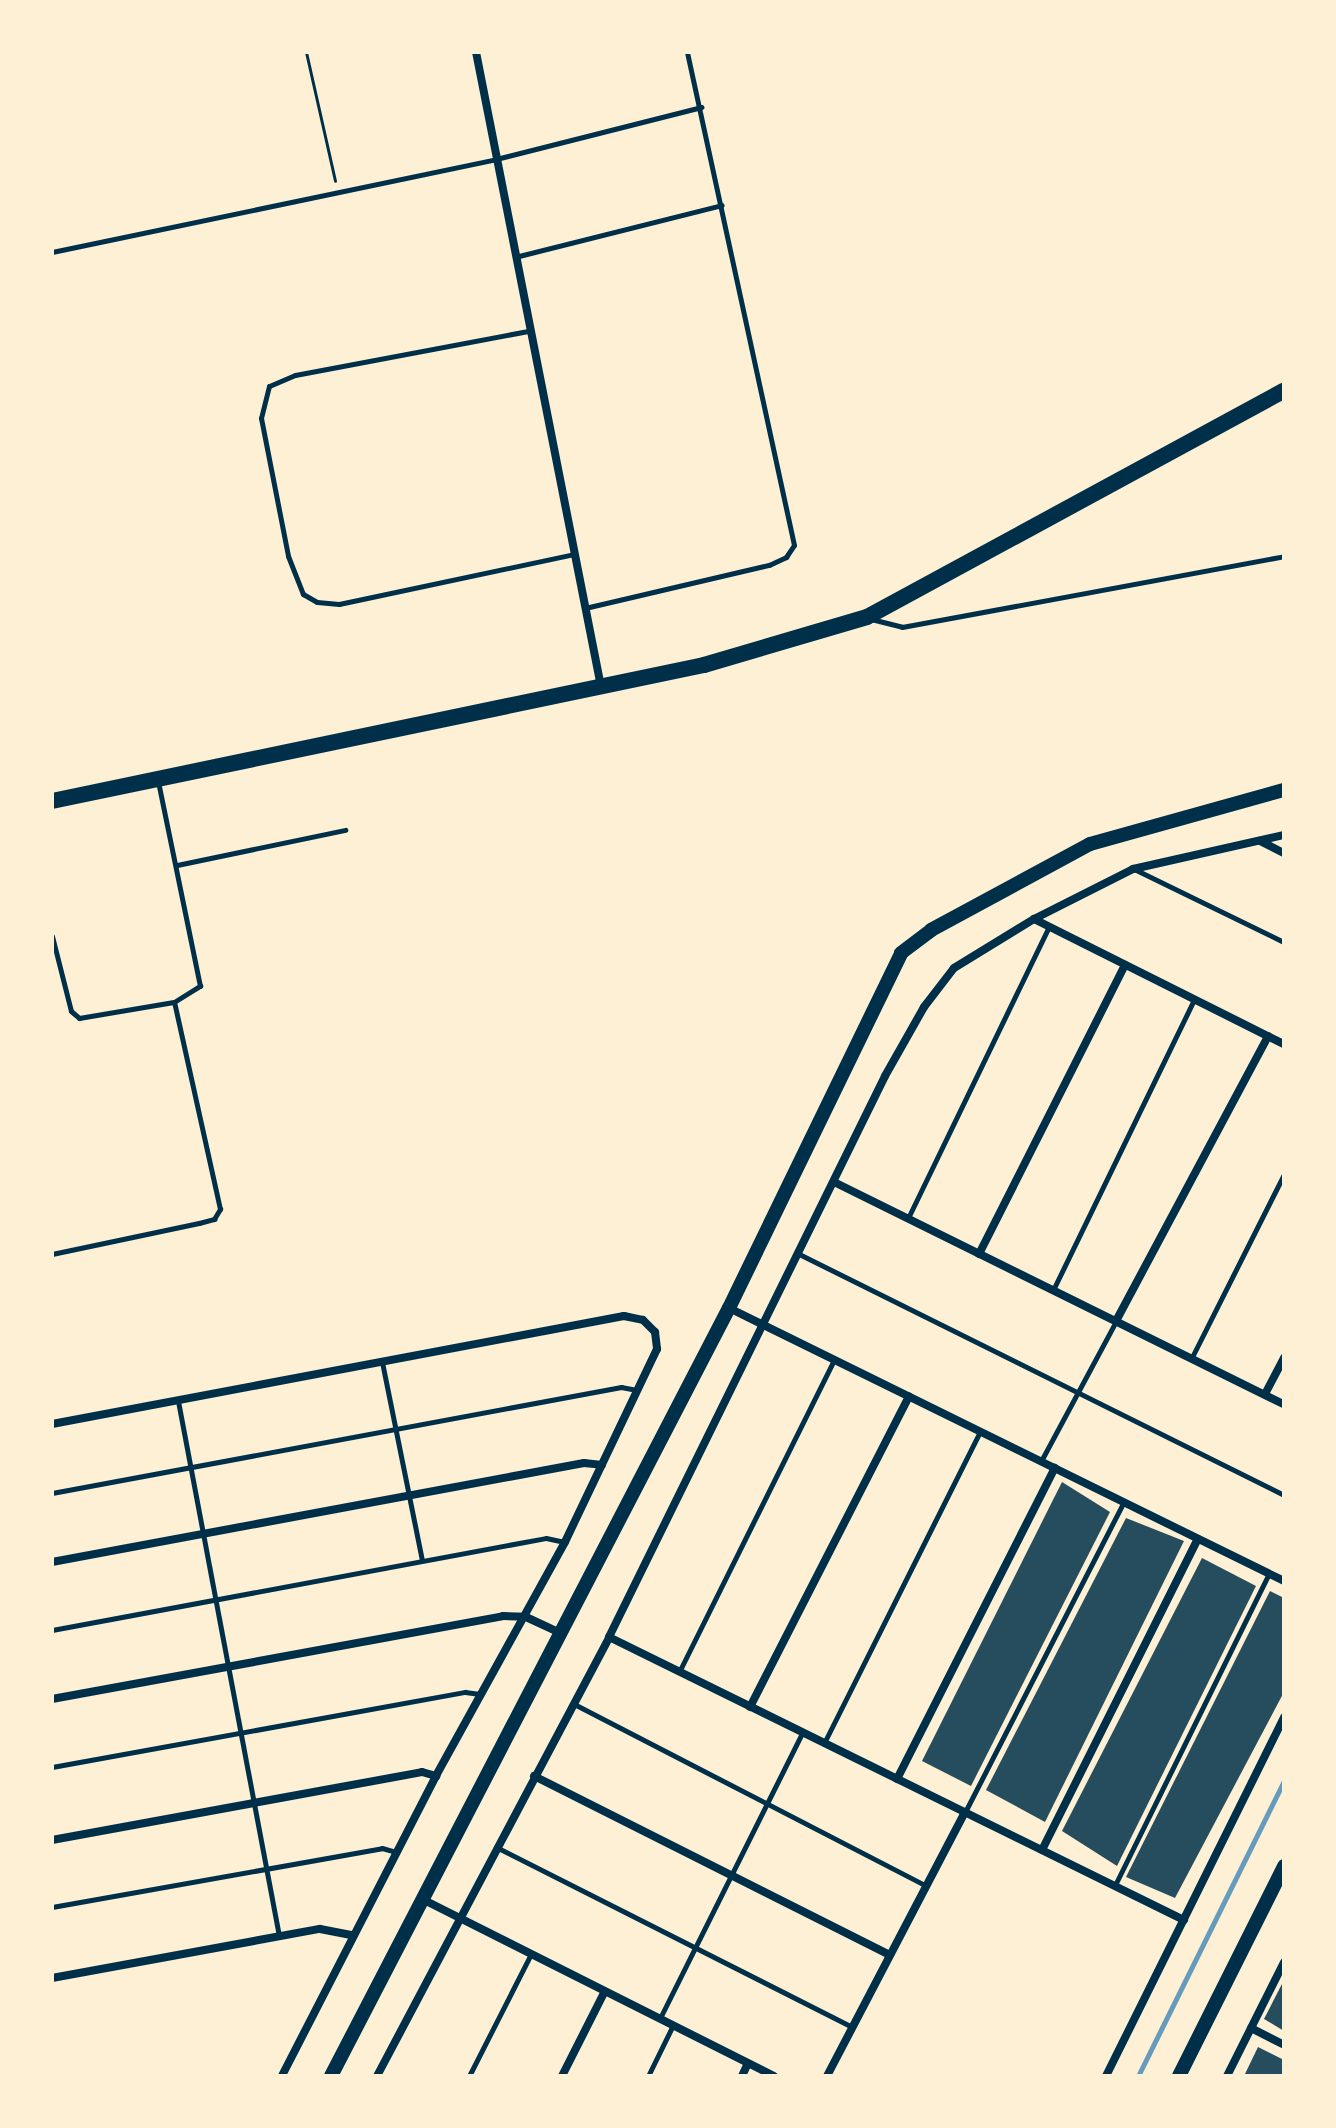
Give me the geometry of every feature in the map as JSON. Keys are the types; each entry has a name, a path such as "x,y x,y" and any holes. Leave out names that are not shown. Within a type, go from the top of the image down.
{"main road":[{"path":"52,801 158,782 704,665 867,617 1284,391"}],"street":[{"path":"476,52 528,331 601,687"},
{"path":"331,2076 563,1635 729,1308 891,971 914,941 1090,844 1284,790"},
{"path":"377,2076 456,1917 609,1637 836,1183 885,1076 932,997 954,968 1034,919 1133,869 1284,835"},
{"path":"1259,841 1284,853"},
{"path":"1034,919 1284,1044"},
{"path":"979,1254 1125,965"},
{"path":"1116,1321 1268,1036"},
{"path":"836,1183 1284,1404"},
{"path":"729,1308 1284,1581"},
{"path":"52,1424 624,1316 643,1320 655,1332 657,1349 565,1542 436,1776 282,2076"},
{"path":"1265,1394 1284,1358"},
{"path":"750,1707 909,1396"},
{"path":"52,1562 584,1463 602,1465"},
{"path":"897,1779 1055,1468"},
{"path":"1042,1850 1198,1539"},
{"path":"52,1699 503,1616 526,1617 563,1635"},
{"path":"609,1637 1184,1920"},
{"path":"1106,2076 1284,1717"},
{"path":"52,1840 422,1772 436,1776"},
{"path":"534,1776 890,1955"},
{"path":"827,2076 965,1812"},
{"path":"1179,2076 1284,1866"},
{"path":"422,1899 774,2076"},
{"path":"52,1978 279,1936 338,1929 352,1935"},
{"path":"1227,2076 1284,1962"},
{"path":"562,2076 605,1991"},
{"path":"1251,2028 1284,2045"},
{"path":"742,2076 748,2063"}],"lane":[{"path":"584,608 769,565 786,557 794,545 702,107 687,52"},
{"path":"52,252 496,159 702,107"},
{"path":"514,258 722,205"},
{"path":"528,331 295,375 269,386 261,418 288,556 303,594 317,602 339,604 574,554"},
{"path":"867,617 902,627 1284,556"},
{"path":"52,936 71,1011 79,1018 190,997 202,977 158,782"},
{"path":"177,865 345,830"},
{"path":"1133,869 1284,942"},
{"path":"908,1219 1049,926"},
{"path":"1053,1290 1194,999"},
{"path":"52,1254 214,1219 220,1209 174,1002"},
{"path":"1191,1358 1284,1174"},
{"path":"799,1254 1284,1495"},
{"path":"1041,1461 1116,1321"},
{"path":"679,1672 835,1360"},
{"path":"382,1362 422,1560"},
{"path":"52,1493 621,1387 639,1391"},
{"path":"178,1401 279,1936"},
{"path":"824,1743 981,1432"},
{"path":"965,1812 1123,1502"},
{"path":"52,1630 546,1538 565,1542"},
{"path":"1115,1886 1269,1574"},
{"path":"52,1767 465,1692 481,1694"},
{"path":"573,1703 926,1886"},
{"path":"660,2018 802,1733"},
{"path":"495,1847 852,2027"},
{"path":"52,1907 382,1848 396,1852"},
{"path":"469,2076 531,1954"},
{"path":"648,2076 673,2025"}],"path":[{"path":"306,52 338,193"}],"building":[{"path":"1062,1482 1110,1512 971,1786 922,1761"},
{"path":"1126,1518 1184,1541 1045,1822 986,1790"},
{"path":"1202,1558 1256,1586 1117,1866 1062,1831"},
{"path":"1270,1591 1284,1598 1284,1692 1175,1898 1126,1877"},
{"path":"1284,1980 1284,2031 1264,2019"},
{"path":"1258,2047 1284,2060 1284,2076 1244,2076"}],"waterway":[{"path":"1138,2076 1284,1781"}]}
